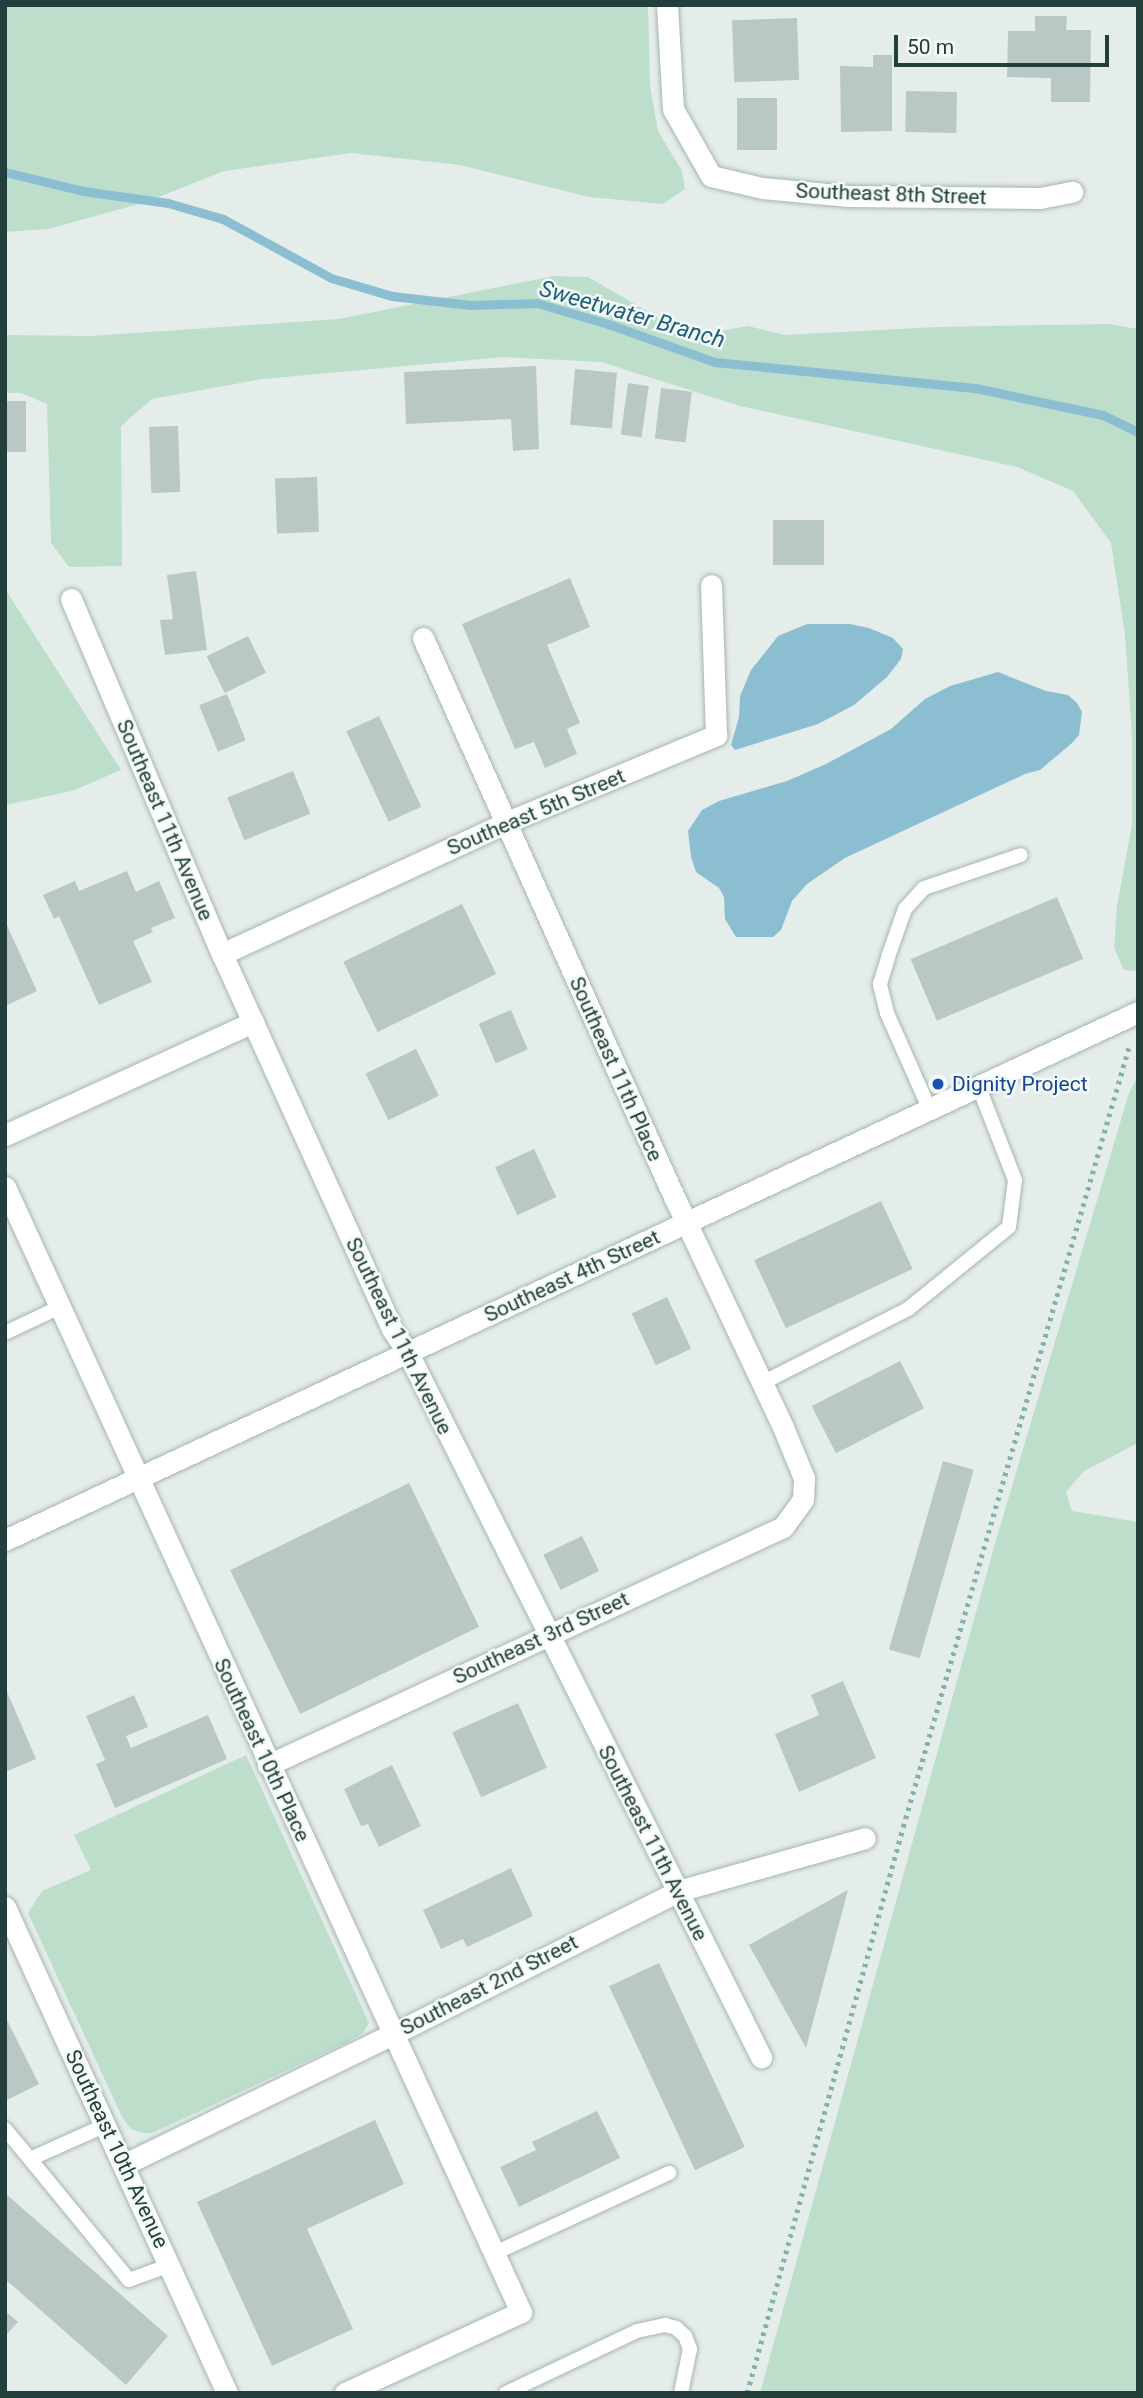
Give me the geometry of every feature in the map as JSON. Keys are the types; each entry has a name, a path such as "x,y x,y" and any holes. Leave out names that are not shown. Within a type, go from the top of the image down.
{"street":[{"name":"Southeast 8th Street","path":"667,5 673,109 710,176 762,188 849,197 1040,198 1072,192"},
{"name":"Southeast 5th Street","path":"222,954 505,823 716,735 711,585"},
{"name":"Southeast 11th Avenue","path":"71,599 222,954 392,1329 408,1353 761,2057"},
{"name":"Southeast 11th Place","path":"423,638 686,1223 804,1478 803,1499"},
{"name":"Southeast 4th Street","path":"5,1540 1138,1012"},
{"path":"5,1135 253,1022"},
{"name":"Southeast 10th Place","path":"5,1187 521,2312 345,2393"},
{"name":"Southeast 3rd Street","path":"268,1765 783,1527 803,1499"},
{"name":"Southeast 2nd Street","path":"125,2164 395,2033 677,1891 865,1838"},
{"name":"Southeast 10th Avenue","path":"5,1907 125,2164 227,2393"}],"lane":[{"path":"929,1108 887,1013 880,984 905,909 924,888 1021,855"},
{"path":"762,1383 908,1308 1009,1227 1015,1180 978,1085"},
{"path":"5,1333 61,1307"},
{"path":"30,2158 106,2125"},
{"path":"5,2129 129,2280 170,2265"},
{"path":"495,2253 669,2173"},
{"path":"506,2393 637,2331 665,2325 676,2328 685,2336 690,2349 681,2393"}],"path":[{"path":"747,2393 903,1827 1131,1040"}],"green space":[{"path":"5,5 648,5 650,86 658,131 682,171 685,189 663,204 589,197 460,165 351,153 224,171 146,202 48,229 5,232"},
{"path":"554,276 588,277 664,321 714,332 748,326 785,335 937,327 1109,324 1138,329 1138,971 1124,970 1114,948 1117,906 1132,824 1132,736 1125,635 1111,543 1073,491 1017,467 740,406 601,362 504,357 263,379 152,399 121,426 122,566 69,567 51,543 47,404 21,393 5,393 5,335 90,336 339,319"},
{"path":"5,589 121,770 72,791 5,805"},
{"path":"1138,1076 1138,1443 1084,1471 1066,1492 1072,1511 1138,1522 1138,2393 760,2393 996,1540 1129,1093"},
{"path":"246,1755 369,2023 363,2033 350,2041 152,2133 142,2133 131,2129 123,2119 28,1913 42,1891 91,1870 74,1835"}],"water":[{"path":"807,624 850,624 869,628 893,638 903,649 901,659 887,677 854,705 818,724 735,750 731,745 739,717 740,696 751,670 778,636"},
{"path":"998,672 1046,691 1068,695 1082,712 1079,735 1040,770 1025,774 845,858 807,884 792,901 781,930 773,937 736,937 725,919 724,897 719,888 696,872 691,857 688,831 702,810 719,801 787,781 826,764 891,729 925,699 950,686"}],"building":[{"path":"1035,16 1067,16 1066,30 1091,30 1090,102 1051,102 1051,78 1007,77 1008,31 1035,31"},
{"path":"797,18 799,80 734,82 732,20"},
{"path":"873,55 892,55 892,131 841,132 840,66 873,67"},
{"path":"906,91 957,92 956,133 905,132"},
{"path":"737,98 777,98 777,150 737,150"},
{"path":"536,366 539,449 513,451 511,419 406,424 404,372"},
{"path":"575,369 617,373 612,428 570,425"},
{"path":"628,383 649,386 642,437 621,434"},
{"path":"661,388 692,392 686,442 655,439"},
{"path":"5,401 26,401 26,452 5,452"},
{"path":"178,426 180,492 151,493 149,427"},
{"path":"317,477 319,532 277,533 275,478"},
{"path":"773,520 824,520 824,565 773,565"},
{"path":"196,571 207,650 165,655 160,620 173,619 167,575"},
{"path":"570,578 590,627 547,645 580,723 567,729 577,754 545,768 534,742 515,749 462,624"},
{"path":"248,636 266,673 225,693 207,656"},
{"path":"227,694 246,740 218,752 199,705"},
{"path":"379,716 421,807 389,822 346,731"},
{"path":"293,771 310,814 244,840 227,798"},
{"path":"127,871 136,892 159,881 175,918 151,928 153,932 133,941 152,982 99,1005 59,916 54,919 43,895 75,881 79,891"},
{"path":"1057,897 1083,959 937,1021 911,959"},
{"path":"462,904 496,974 378,1032 343,962"},
{"path":"5,921 37,991 5,1006"},
{"path":"511,1010 528,1050 496,1063 479,1024"},
{"path":"416,1049 439,1096 388,1120 366,1074"},
{"path":"534,1149 556,1197 517,1215 495,1167"},
{"path":"881,1201 913,1269 786,1328 754,1260"},
{"path":"667,1297 691,1349 656,1365 632,1313"},
{"path":"900,1361 924,1408 836,1453 812,1406"},
{"path":"943,1461 974,1470 920,1658 889,1649"},
{"path":"409,1483 479,1627 300,1714 230,1570"},
{"path":"582,1536 599,1571 560,1590 543,1555"},
{"path":"843,1681 876,1758 799,1792 775,1734 819,1715 811,1695"},
{"path":"5,1687 36,1759 5,1772"},
{"path":"134,1695 148,1727 126,1736 131,1748 208,1715 227,1759 115,1808 96,1764 105,1760 86,1716"},
{"path":"518,1703 547,1768 481,1797 452,1732"},
{"path":"392,1765 421,1826 379,1847 368,1824 361,1826 344,1789"},
{"path":"511,1868 533,1916 467,1947 463,1939 441,1949 423,1910"},
{"path":"848,1890 806,2048 749,1945"},
{"path":"659,1963 745,2147 695,2170 609,1986"},
{"path":"5,2016 39,2084 5,2101"},
{"path":"597,2111 620,2158 519,2207 500,2167 536,2150 532,2142"},
{"path":"375,2120 404,2184 307,2229 353,2329 272,2366 197,2202"},
{"path":"5,2193 168,2336 126,2385 5,2279"},
{"path":"5,2311 18,2322 5,2336"}],"waterway":[{"name":"Sweetwater Branch","path":"5,172 83,191 168,203 223,219 331,278 392,296 470,305 537,303 608,324 715,362 975,388 1103,415 1138,432"}],"place":[{"name":"Dignity Project","path":"938,1084"}]}
